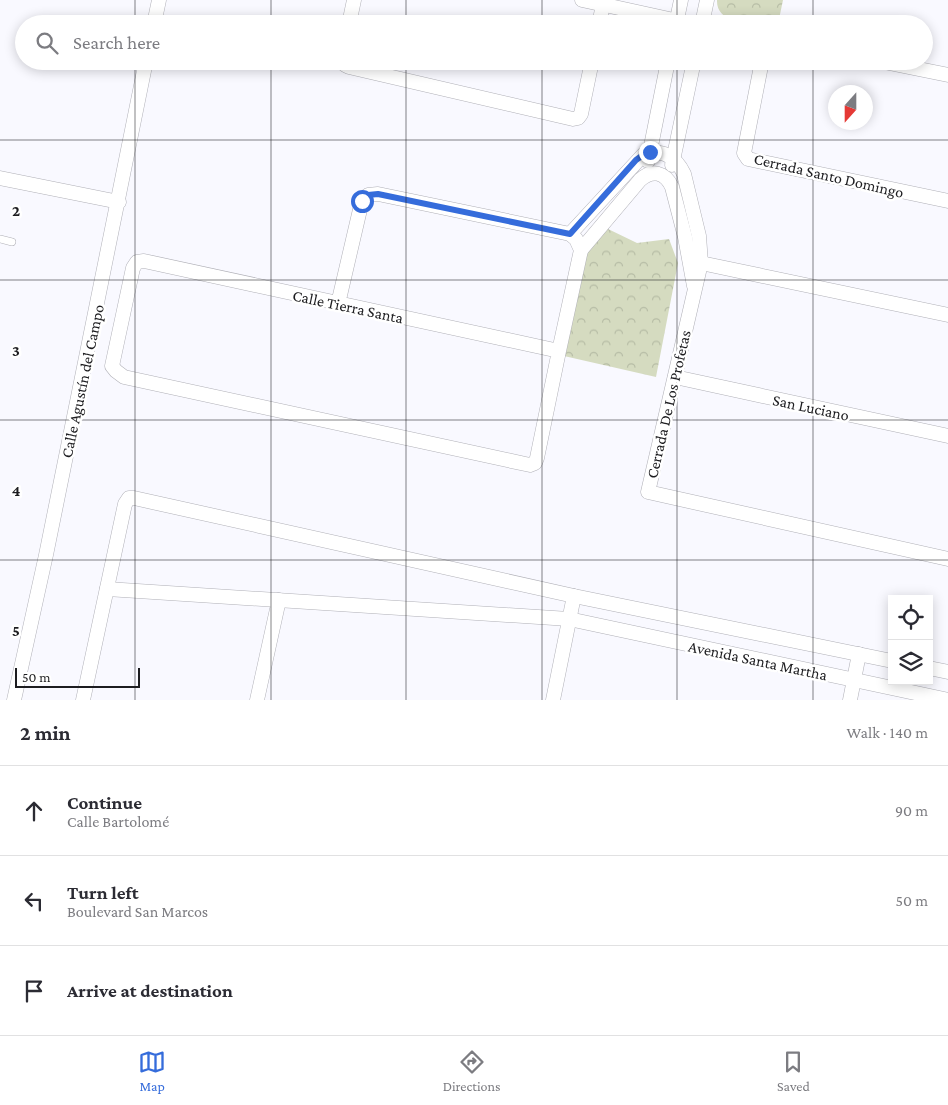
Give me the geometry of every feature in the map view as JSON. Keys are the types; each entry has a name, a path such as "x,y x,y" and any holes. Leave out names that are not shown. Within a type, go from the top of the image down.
{"street":[{"path":"156,15 158,0"},
{"path":"351,15 354,0"},
{"path":"582,0 646,15"},
{"path":"677,15 680,0"},
{"path":"704,15 707,0"},
{"path":"601,15 603,5"},
{"name":"Calle Agustín del Campo","path":"14,700 119,202 144,70"},
{"path":"358,70 573,119 578,118 581,114 590,70"},
{"path":"559,351 581,250 645,175 666,70"},
{"path":"692,70 669,180 685,237 695,291"},
{"name":"Cerrada Santo Domingo","path":"760,70 744,153 745,156 758,161 948,202"},
{"path":"923,70 948,75"},
{"path":"570,234 636,160 650,152 665,153 673,158 684,174 699,236 702,263 948,315"},
{"path":"645,175 657,173 669,180"},
{"path":"0,178 119,202"},
{"path":"338,304 362,201 368,195 378,194 570,234 576,238 581,250"},
{"name":"Calle Tierra Santa","path":"144,261 338,304 559,351 535,463 530,465 124,377 116,372 112,366 133,268 137,262 144,261"},
{"name":"Cerrada De Los Profetas","path":"702,263 648,492 948,559"},
{"name":"San Luciano","path":"675,377 948,436"},
{"name":"Avenida Santa Martha","path":"83,700 125,504 128,498 574,596 888,660"},
{"name":"Avenida Santa Martha","path":"107,589 569,619 948,700"},
{"path":"553,700 574,596"},
{"path":"257,700 279,600"},
{"path":"850,700 860,654"},
{"path":"933,669 948,672"}],"lane":[{"path":"0,239 12,242"}],"green space":[{"path":"717,0 783,0 780,15 723,15"},
{"path":"606,228 637,243 669,239 678,263 656,377 564,356 587,249"}],"route":[{"path":"362,201 368,195 378,194 570,234 636,160 650,152"}]}
